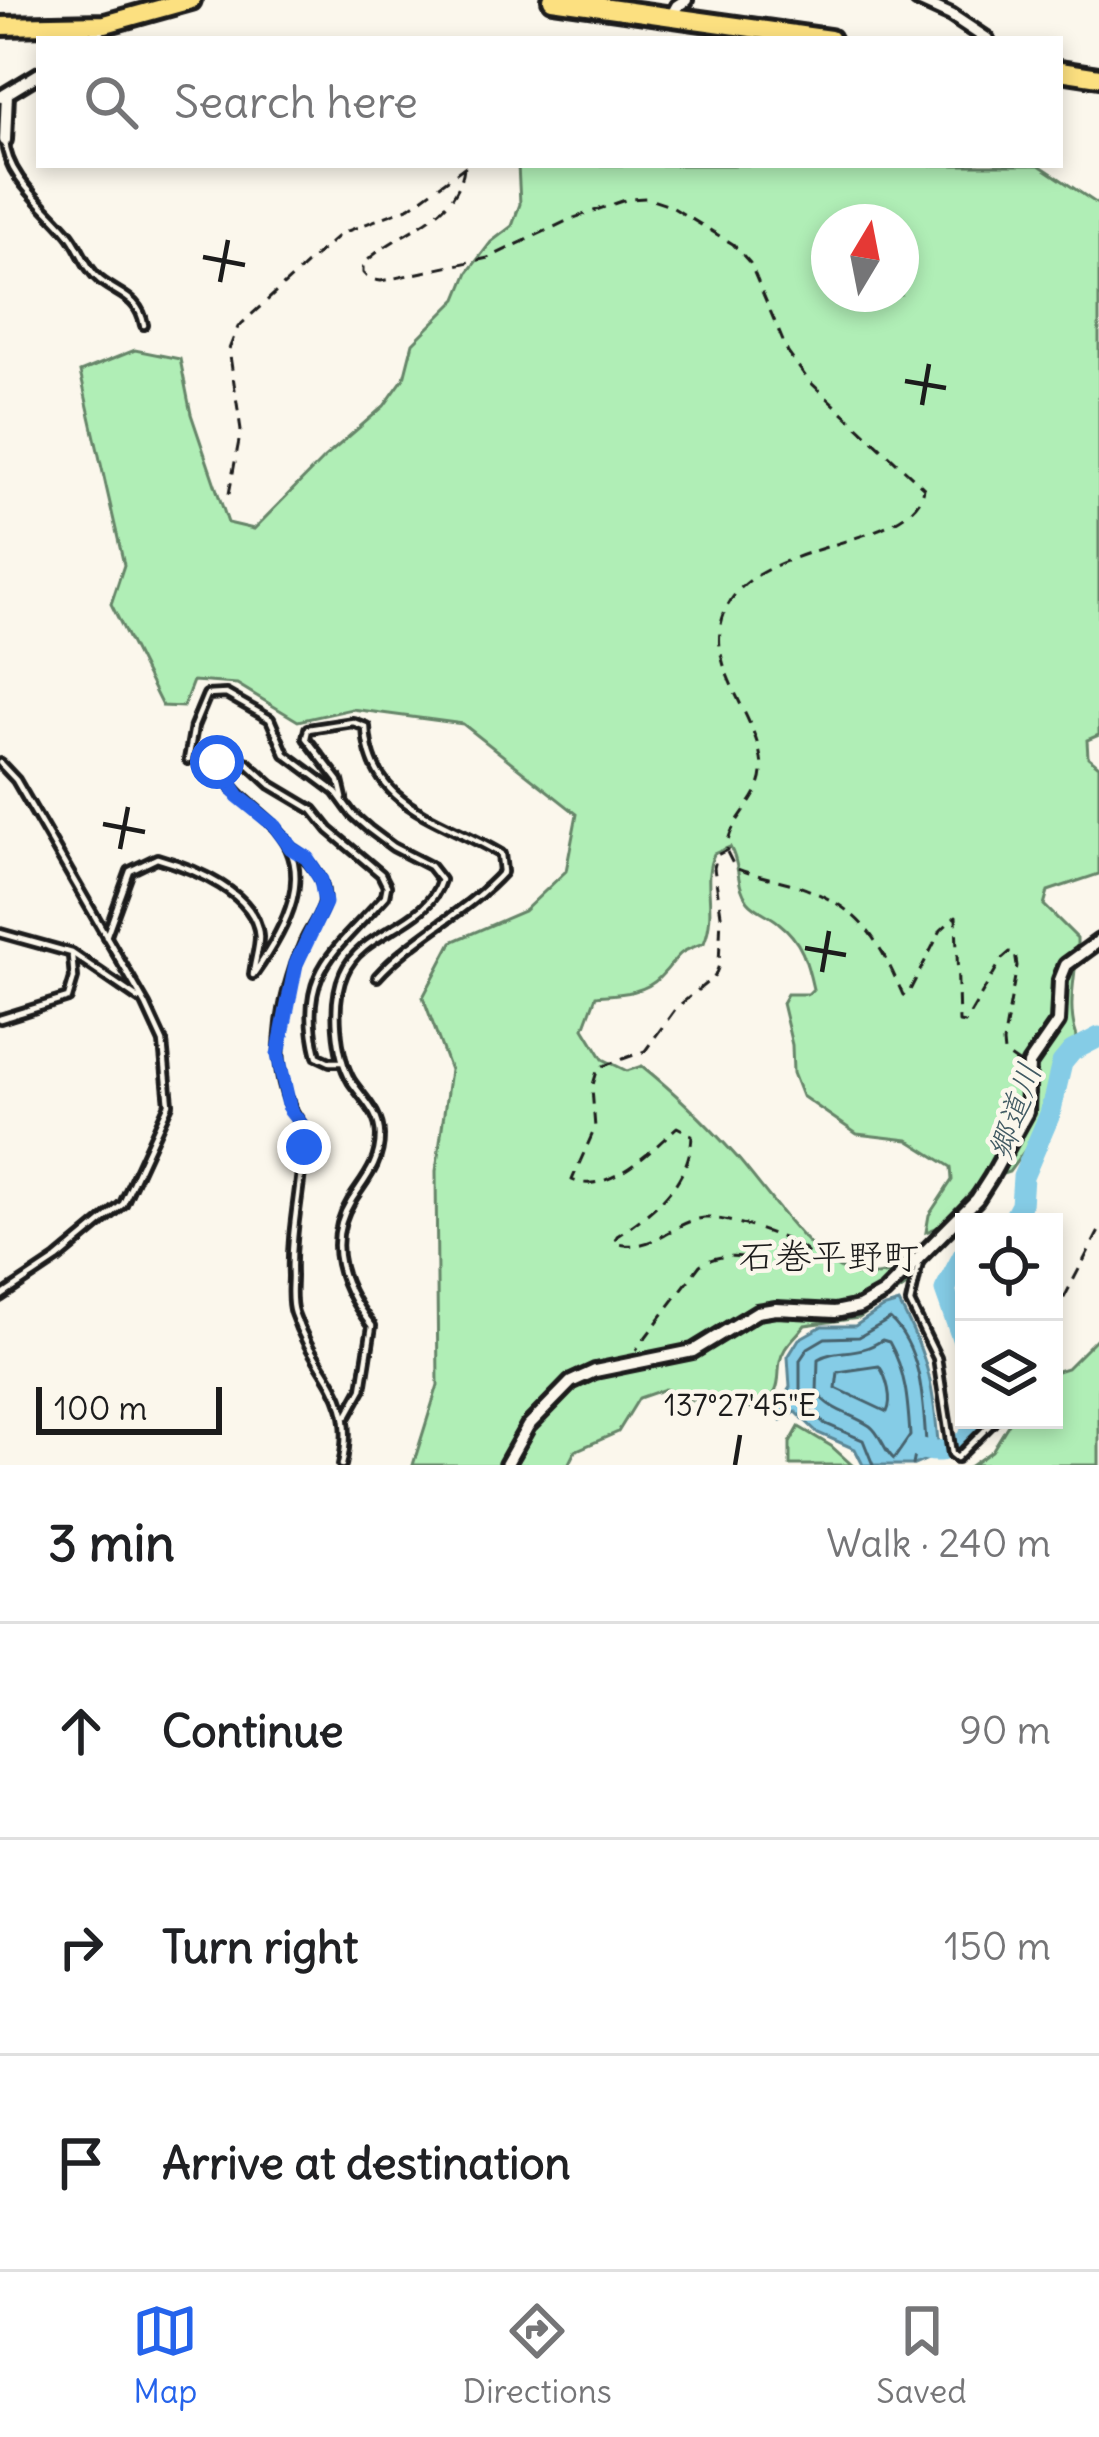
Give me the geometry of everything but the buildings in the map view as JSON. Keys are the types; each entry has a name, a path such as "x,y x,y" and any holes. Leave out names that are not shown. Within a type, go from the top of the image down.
{"main road":[{"path":"0,26 105,24 191,0"},
{"path":"552,0 808,36"},
{"path":"1063,71 1099,77"}],"street":[{"path":"671,17 686,0"},
{"path":"918,0 982,36"},
{"path":"95,36 105,24"},
{"path":"5,140 3,96 36,76"},
{"path":"506,1465 528,1426 571,1382 638,1361 693,1351 757,1312 835,1312 859,1307 884,1293 977,1199 991,1178 1027,1112 1029,1064 1058,1022 1060,980 1066,965 1099,941"}],"lane":[{"path":"5,140 23,182 70,234 99,279 131,298 144,325"},
{"path":"188,760 194,726 208,694 226,694 270,719 285,754 336,792 393,847 430,866 441,880 437,893 410,921 355,957 343,974 338,1023 343,1062 379,1120 380,1136 378,1160 336,1230 340,1269 352,1300 372,1326 362,1390 346,1416"},
{"path":"344,803 339,782 306,738 308,729 353,722 366,727 368,754 404,803 501,854 502,872 488,888 396,956 377,977"},
{"path":"342,1465 349,1434 344,1403 304,1339 291,1306 290,1240 304,1128 290,1110 278,1055 296,964 325,903 321,880 307,858 238,796 222,776 217,762 222,757 246,762 271,785 313,810 381,874 387,886 385,896 318,971 310,1018 317,1056 343,1062"},
{"path":"0,763 16,780 146,1005 163,1042 169,1104 123,1204 57,1259 0,1297"},
{"path":"106,937 130,871 157,858 215,883 251,910 259,935 254,975 294,908 291,848"},
{"path":"0,933 72,953 118,980 146,1005"},
{"path":"0,1019 68,998 74,978 72,953"},
{"path":"920,1258 910,1303 938,1358 952,1454 957,1458 986,1429"}],"path":[{"path":"229,494 241,430 229,350 238,327 340,234 410,207 462,168"},
{"path":"464,168 446,205 363,265 369,279 381,281 488,258 571,219 628,199 646,197 670,206 734,244 750,263 788,353 809,381 924,488 918,504 904,515 850,542 787,557 733,597 722,627 720,652 725,677 757,742 763,771 758,792 727,840 727,850 735,868 811,891 843,906 868,926 904,995 908,996 941,930 956,916 959,1022 964,1023 1003,959 1015,953 1004,1053 1018,1065 1029,1064"},
{"path":"638,1361 638,1343 700,1265 711,1258 742,1254 792,1262 810,1256 794,1240 708,1217 662,1239 630,1246 614,1243 674,1187 692,1143 686,1129 677,1127 637,1164 587,1184 572,1180 595,1128 592,1088 598,1068 645,1051 676,1008 715,976 721,914 714,868 718,855 727,850"},
{"path":"1063,1300 1099,1231"}],"green space":[{"path":"518,168 1044,168 1099,205 1099,735 1087,740 1088,757 1099,766 1099,874 1048,891 1044,905 1077,938 1072,1000 1077,1037 1055,1071 1031,1142 1009,1172 981,1181 939,1227 926,1232 929,1215 952,1180 951,1167 908,1140 857,1134 802,1096 793,1073 782,1003 787,994 808,994 813,989 806,961 787,930 748,901 730,847 714,854 704,943 682,953 646,987 596,996 584,1028 603,1059 627,1071 642,1066 691,1109 829,1261 854,1274 888,1273 908,1285 859,1318 805,1325 781,1357 773,1395 756,1410 725,1397 691,1400 665,1389 639,1398 618,1432 575,1451 568,1465 413,1465 438,1385 436,1171 450,1070 423,997 452,942 524,911 566,871 577,814 463,724 352,709 298,721 237,684 193,681 183,707 162,706 111,604 124,565 80,372 135,350 180,359 191,414 228,523 254,529 384,406 404,378 413,343 457,299 468,272 491,242 512,226 520,204"},
{"path":"1099,1336 1099,1465 972,1465 992,1451 1005,1429 1063,1429 1063,1369"},
{"path":"799,1427 852,1465 790,1465 790,1443"}],"water":[{"path":"899,1303 929,1376 939,1454 914,1465 863,1465 855,1449 818,1433 796,1412 781,1420 776,1412 790,1387 788,1357 799,1339 822,1326 855,1326"}],"waterway":[{"name":"郷道川","path":"1017,1213 1023,1177 1050,1114 1062,1063 1072,1051 1099,1037"},
{"name":"郷道川","path":"955,1271 945,1290 955,1318"},
{"name":"郷道川","path":"916,1447 944,1450 969,1438 971,1429"}],"district":[{"name":"石巻平野町","path":"829,1256"}],"route":[{"path":"217,762 238,796 307,858 321,880 325,903 296,964 279,1036 283,1085 290,1110 304,1128 304,1147"}]}
